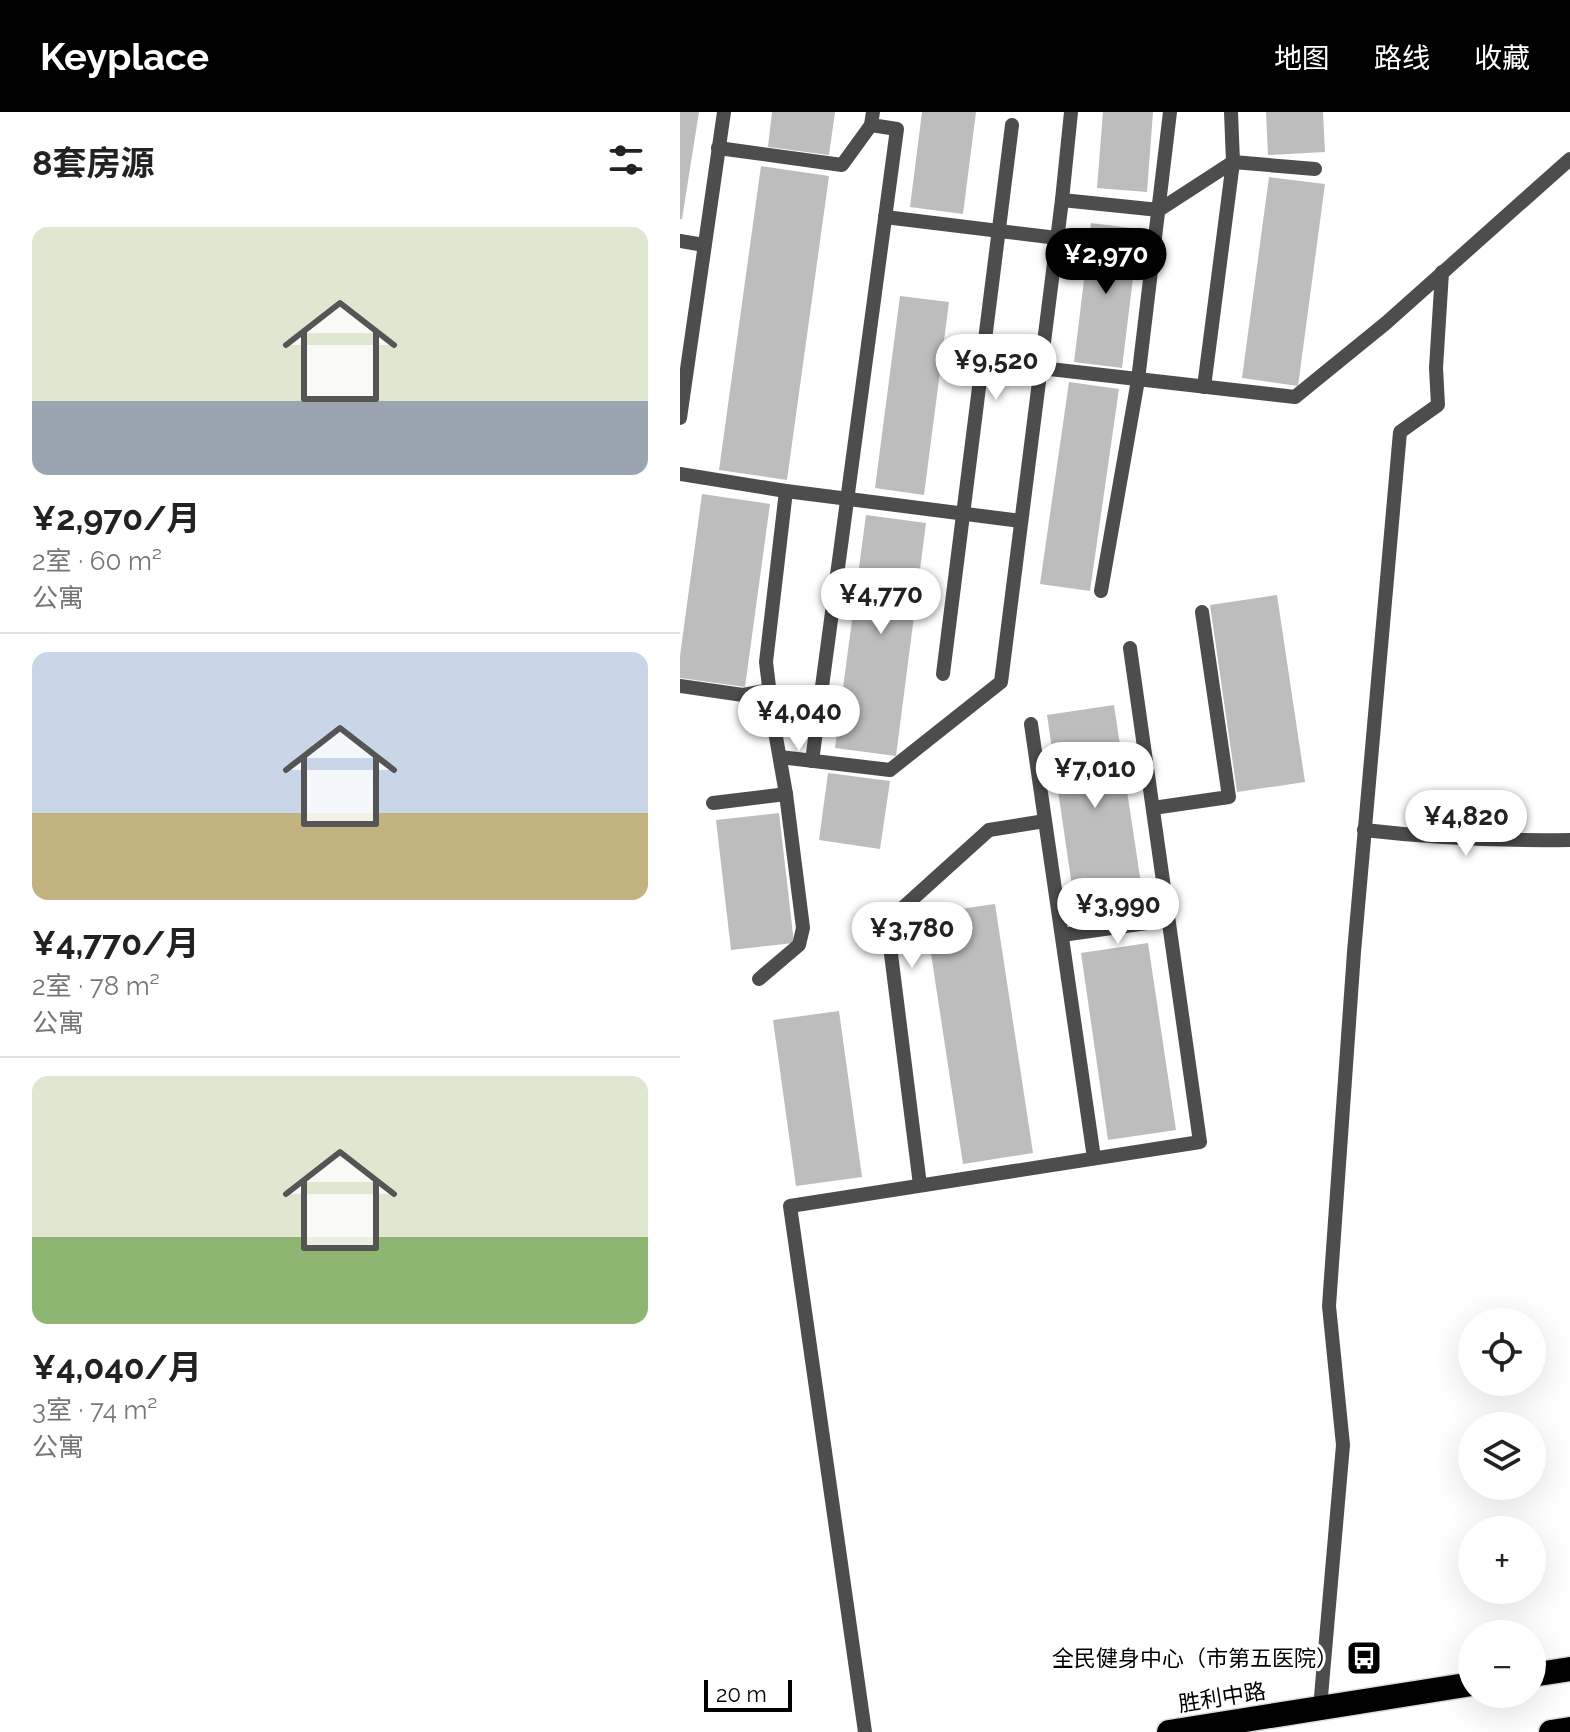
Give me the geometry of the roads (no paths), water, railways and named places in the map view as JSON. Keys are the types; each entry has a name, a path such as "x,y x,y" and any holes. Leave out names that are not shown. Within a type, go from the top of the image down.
{"highway":[{"path":"1546,1673 1570,1669"},
{"name":"胜利中路","path":"1169,1732 1243,1726 1320,1708 1458,1686"},
{"path":"1551,1732 1570,1729"}],"street":[{"path":"680,418 724,112"},
{"path":"780,757 890,770 1001,682 1071,112"},
{"path":"1101,591 1138,380 1170,112"},
{"path":"1204,387 1233,162 1231,112"},
{"path":"718,148 842,165 872,118 897,129 812,761"},
{"path":"943,674 1012,125"},
{"path":"1041,368 1295,397 1386,323 1570,159"},
{"path":"1062,200 1159,210 1233,162 1315,169"},
{"path":"885,217 1057,238"},
{"path":"680,241 704,245"},
{"path":"1320,1708 1343,1445 1329,1306 1364,830 1400,432 1438,405 1436,368 1442,272"},
{"path":"680,474 1021,521"},
{"path":"759,979 799,945 803,928 766,662 786,491"},
{"path":"1153,808 1229,797 1202,612"},
{"path":"865,1732 790,1206 1200,1142 1130,648"},
{"path":"680,686 743,695 770,690"},
{"path":"1031,724 1094,1158"},
{"path":"713,803 786,794"},
{"path":"920,1185 887,922 989,830 1045,821"},
{"path":"1364,830 1503,841 1570,840"},
{"path":"1062,935 1168,920"}],"place":[{"name":"全民健身中心（市第五医院）","path":"1364,1658"}]}
